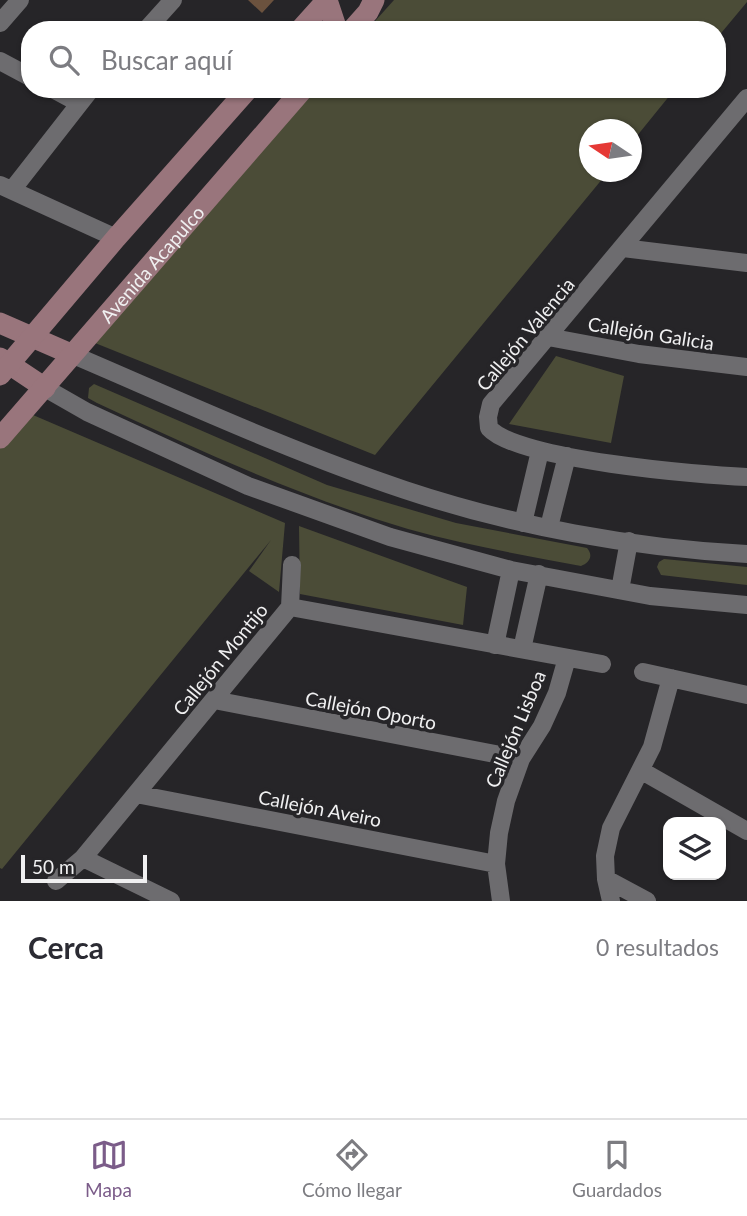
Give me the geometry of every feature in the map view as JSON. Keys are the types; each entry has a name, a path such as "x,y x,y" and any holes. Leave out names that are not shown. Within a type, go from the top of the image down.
{"main road":[{"path":"308,21 327,0 334,21"},
{"path":"360,21 374,4"},
{"path":"45,388 3,365 32,338 240,98"},
{"name":"Avenida Acapulco","path":"0,438 295,98"},
{"path":"0,323 71,354"}],"street":[{"path":"0,23 20,0"},
{"path":"154,21 173,0"},
{"path":"0,61 21,72"},
{"path":"83,98 6,187 116,238"},
{"name":"Callejón Valencia","path":"747,98 491,404 488,417 489,428 499,438 540,451 635,467 747,477"},
{"path":"623,248 747,263"},
{"name":"Callejón Galicia","path":"548,337 639,354 747,367"},
{"path":"71,354 269,439 405,490 523,523 686,551 747,554"},
{"path":"45,388 87,412 248,486 390,537 511,570 650,596 747,605"},
{"path":"523,523 540,451"},
{"path":"550,527 567,456"},
{"path":"620,590 629,541"},
{"path":"290,607 292,565"},
{"path":"495,645 511,570"},
{"path":"522,649 539,574"},
{"name":"Callejón Montijo","path":"56,881 83,859 290,607 602,664"},
{"name":"Callejón Lisboa","path":"501,901 496,864 506,801 521,759 542,726 557,694 566,658"},
{"path":"643,673 747,695"},
{"path":"611,901 605,856 611,828 652,747 671,678"},
{"name":"Callejón Oporto","path":"214,700 521,759"},
{"path":"642,771 747,831"},
{"name":"Callejón Aveiro","path":"136,794 496,864"},
{"path":"83,859 171,901"},
{"path":"606,878 647,901"}],"green space":[{"path":"394,0 747,0 726,27 726,21 375,21"},
{"path":"304,98 668,98 642,130 642,119 579,119 579,182 600,182 375,455 85,339"},
{"path":"556,356 624,376 611,443 509,424"},
{"path":"94,384 327,485 456,523 587,548 590,559 581,566 472,545 408,529 328,502 212,455 97,403 88,398 89,388"},
{"path":"19,409 285,523 279,592 249,571 271,540 2,869 0,430"},
{"path":"299,526 467,587 463,625 300,594"},
{"path":"664,559 747,567 747,585 661,575 657,567"}],"building":[{"path":"248,0 274,0 262,13"}]}
